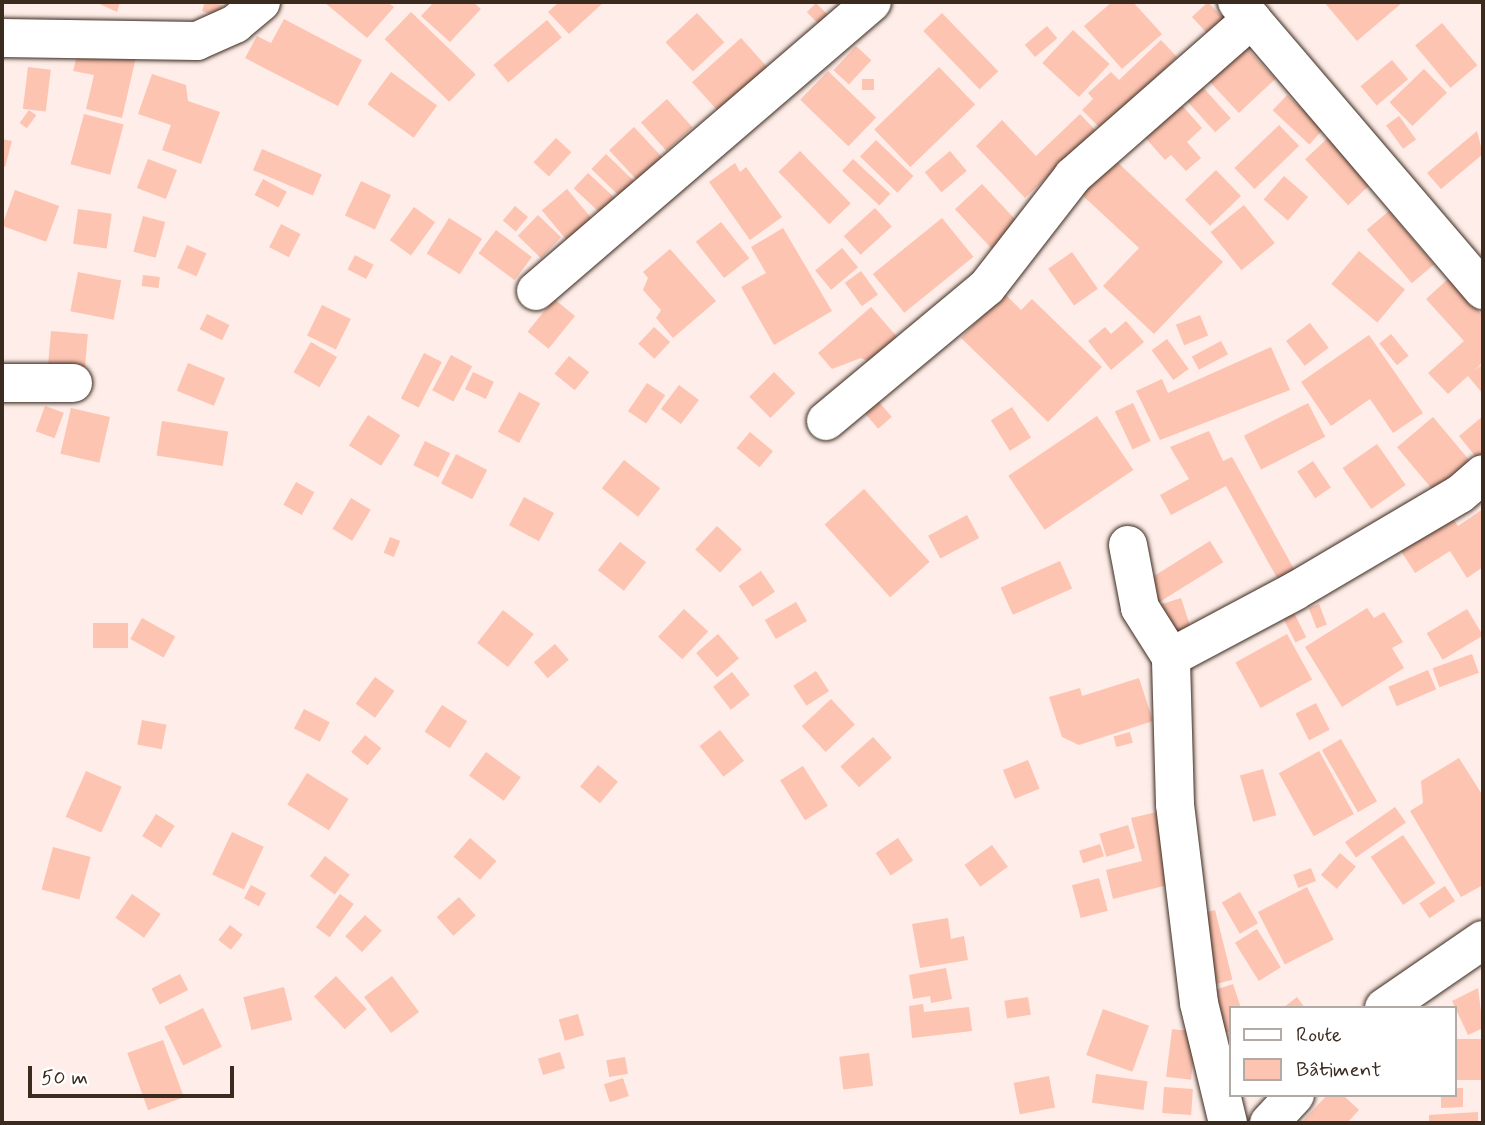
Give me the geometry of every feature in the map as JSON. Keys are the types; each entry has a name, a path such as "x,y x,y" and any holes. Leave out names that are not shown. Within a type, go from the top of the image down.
{"main road":[{"path":"2,38 197,41 236,24 261,2"},
{"path":"536,291 872,2"},
{"path":"826,421 987,287 1073,176 1245,11 1483,290"},
{"path":"2,383 73,383"},
{"path":"1171,657 1295,591 1460,494 1483,474"},
{"path":"1128,545 1140,608 1171,657 1175,804 1199,1003 1228,1123"},
{"path":"1387,1006 1481,950"},
{"path":"1269,1123 1293,1097"}],"building":[{"path":"95,2 120,2 117,12"},
{"path":"205,2 223,5 218,17 202,11"},
{"path":"324,2 387,2 394,7 367,38"},
{"path":"434,2 473,2 481,9 450,42 421,16"},
{"path":"559,2 604,2 569,34 548,12"},
{"path":"1112,2 1133,2 1162,34 1122,69 1084,26"},
{"path":"1208,2 1226,21 1210,36 1192,17"},
{"path":"1324,2 1403,2 1357,41"},
{"path":"816,3 828,15 819,24 807,12"},
{"path":"411,12 476,75 449,102 385,39"},
{"path":"697,13 724,42 693,72 666,42"},
{"path":"942,13 998,71 980,89 923,31"},
{"path":"284,19 362,60 338,106 245,58 257,36 271,43"},
{"path":"547,20 562,38 508,83 493,65"},
{"path":"1442,23 1477,65 1451,88 1415,45"},
{"path":"1047,26 1057,38 1035,57 1025,45"},
{"path":"1073,30 1110,64 1079,97 1042,63"},
{"path":"741,38 770,70 721,114 692,82"},
{"path":"1161,40 1177,57 1101,129 1082,110 1093,99 1088,93 1111,72 1119,80"},
{"path":"1242,43 1275,79 1239,113 1205,77"},
{"path":"80,44 136,57 122,118 86,109 94,75 73,71"},
{"path":"856,46 871,60 849,84 833,70"},
{"path":"1392,60 1408,79 1377,106 1361,86"},
{"path":"28,67 51,70 46,111 23,109"},
{"path":"939,67 975,104 910,167 874,130"},
{"path":"1424,69 1447,93 1412,126 1389,102"},
{"path":"828,71 876,118 848,146 800,100"},
{"path":"391,72 437,106 414,138 367,104"},
{"path":"152,74 186,85 188,101 220,112 201,164 162,150 171,125 138,114"},
{"path":"862,79 874,79 874,90 862,90"},
{"path":"1200,84 1231,118 1215,132 1184,98"},
{"path":"1287,95 1324,129 1309,144 1273,110"},
{"path":"667,99 692,127 666,151 641,122"},
{"path":"1179,102 1202,128 1187,142 1201,158 1186,171 1171,155 1165,160 1142,134"},
{"path":"29,110 36,115 27,128 20,123"},
{"path":"84,114 124,125 110,175 71,164"},
{"path":"1080,114 1096,131 1025,198 976,146 1002,120 1036,156"},
{"path":"1399,116 1416,139 1403,149 1386,125"},
{"path":"1279,125 1299,146 1255,189 1234,168"},
{"path":"634,127 662,157 637,180 609,150"},
{"path":"1477,131 1483,154 1441,189 1427,173"},
{"path":"1330,136 1373,182 1348,205 1305,159"},
{"path":"556,138 571,152 549,176 533,162"},
{"path":"2,139 12,141 5,167 2,167"},
{"path":"876,140 913,176 897,193 860,157"},
{"path":"262,149 322,174 313,196 253,170"},
{"path":"800,151 851,204 829,224 778,172"},
{"path":"950,151 967,171 941,192 925,172"},
{"path":"606,154 636,183 622,198 591,169"},
{"path":"1113,158 1223,262 1154,334 1103,286 1139,248 1080,193"},
{"path":"148,159 177,170 166,199 137,188"},
{"path":"853,159 890,194 879,205 842,171"},
{"path":"735,163 740,172 746,167 782,217 750,240 709,182"},
{"path":"1216,170 1241,196 1210,226 1185,200"},
{"path":"588,173 618,201 604,216 574,188"},
{"path":"1284,176 1308,197 1288,220 1264,199"},
{"path":"263,179 287,192 278,208 255,195"},
{"path":"361,181 391,195 375,229 345,215"},
{"path":"982,184 1027,232 1000,258 955,209"},
{"path":"567,189 594,221 569,242 542,210"},
{"path":"15,190 59,206 46,242 2,226"},
{"path":"1244,205 1275,243 1241,270 1211,232"},
{"path":"515,206 528,217 516,231 503,221"},
{"path":"414,207 435,222 411,255 390,240"},
{"path":"875,208 892,227 861,255 844,236"},
{"path":"78,209 112,214 107,248 73,244"},
{"path":"1389,211 1434,265 1412,283 1367,230"},
{"path":"538,215 561,237 541,258 518,236"},
{"path":"143,216 165,222 156,258 133,252"},
{"path":"449,218 482,239 460,274 427,254"},
{"path":"942,218 973,257 904,313 873,274"},
{"path":"721,222 749,258 724,278 696,242"},
{"path":"281,224 301,234 289,257 269,247"},
{"path":"783,228 832,311 774,345 741,287 766,273 751,247"},
{"path":"496,230 532,257 514,280 479,253"},
{"path":"187,245 206,253 197,276 177,268"},
{"path":"842,248 858,267 831,290 815,270"},
{"path":"670,249 716,301 673,338 656,318 661,310 643,290 648,278 643,272"},
{"path":"1359,251 1405,290 1377,323 1331,284"},
{"path":"1072,252 1098,289 1074,305 1048,269"},
{"path":"355,255 374,265 366,279 347,269"},
{"path":"861,271 878,294 862,306 845,283"},
{"path":"78,272 121,280 114,320 70,311"},
{"path":"143,275 160,277 159,288 142,286"},
{"path":"1449,278 1483,316 1483,362 1475,370 1483,364 1483,394 1468,376 1448,394 1428,373 1464,341 1426,299"},
{"path":"1004,293 1021,310 1032,299 1102,367 1048,422 961,338"},
{"path":"554,299 575,316 549,349 528,332"},
{"path":"322,305 351,319 336,350 307,336"},
{"path":"871,307 898,338 870,362 861,358 832,369 818,353"},
{"path":"207,314 229,325 222,340 200,329"},
{"path":"1200,315 1208,335 1184,345 1176,325"},
{"path":"1126,321 1144,342 1111,370 1088,341 1105,327 1111,334"},
{"path":"1310,323 1329,348 1305,366 1286,341"},
{"path":"654,327 670,342 654,359 638,344"},
{"path":"51,331 88,334 85,372 48,369"},
{"path":"1391,334 1409,356 1397,365 1379,343"},
{"path":"1369,335 1423,413 1393,433 1370,399 1331,426 1301,382"},
{"path":"1167,339 1189,369 1173,380 1152,350"},
{"path":"1221,341 1228,354 1199,370 1192,356"},
{"path":"311,342 337,357 319,387 294,372"},
{"path":"1271,347 1290,390 1160,440 1136,391 1162,379 1168,393"},
{"path":"424,353 442,362 419,408 401,398"},
{"path":"451,355 472,366 453,402 432,390"},
{"path":"569,356 589,372 575,390 555,374"},
{"path":"188,363 225,378 214,406 177,391"},
{"path":"473,372 494,382 486,399 465,389"},
{"path":"774,372 795,393 770,418 749,397"},
{"path":"647,383 665,395 646,423 628,411"},
{"path":"679,385 699,400 681,424 661,409"},
{"path":"519,392 540,403 519,443 498,432"},
{"path":"878,401 892,417 878,429 864,413"},
{"path":"1133,403 1151,441 1133,450 1115,411"},
{"path":"1308,403 1325,437 1261,470 1244,436"},
{"path":"45,406 64,413 55,438 36,431"},
{"path":"1012,407 1031,438 1010,451 991,420"},
{"path":"71,408 110,417 99,463 60,454"},
{"path":"368,415 400,435 381,466 349,446"},
{"path":"1097,416 1133,470 1045,530 1008,476"},
{"path":"1433,417 1472,464 1436,494 1397,447"},
{"path":"1482,417 1483,419 1483,466 1459,436"},
{"path":"162,421 228,431 223,466 157,456"},
{"path":"1209,431 1223,461 1232,457 1299,578 1282,587 1226,486 1171,515 1160,495 1189,479 1170,447"},
{"path":"750,432 773,451 759,467 737,448"},
{"path":"425,441 450,453 438,478 413,465"},
{"path":"1377,444 1406,485 1371,509 1343,468"},
{"path":"456,454 487,470 472,499 441,483"},
{"path":"624,460 660,488 638,517 602,488"},
{"path":"1313,461 1331,488 1315,498 1297,472"},
{"path":"296,482 314,492 302,515 283,505"},
{"path":"864,489 930,562 890,597 825,524"},
{"path":"524,497 554,513 539,541 509,525"},
{"path":"351,498 371,510 352,541 332,529"},
{"path":"1445,507 1458,526 1483,509 1483,567 1467,578 1450,551 1415,573 1394,540"},
{"path":"967,515 979,538 940,559 928,536"},
{"path":"717,526 742,549 720,573 695,549"},
{"path":"390,537 400,541 394,557 384,553"},
{"path":"1210,541 1223,562 1158,603 1145,582"},
{"path":"620,542 646,562 624,591 598,570"},
{"path":"1060,561 1072,588 1013,615 1001,587"},
{"path":"761,571 775,592 753,607 739,586"},
{"path":"1181,598 1193,635 1172,642 1160,605"},
{"path":"796,602 807,621 776,639 765,620"},
{"path":"1319,604 1327,625 1317,628 1309,608"},
{"path":"1367,608 1374,618 1384,612 1403,642 1392,648 1404,668 1342,707 1305,647"},
{"path":"684,609 708,632 682,659 658,637"},
{"path":"1467,609 1483,636 1443,660 1427,633"},
{"path":"503,610 534,634 508,667 477,643"},
{"path":"1294,613 1306,637 1296,643 1283,618"},
{"path":"142,618 175,636 164,657 130,639"},
{"path":"93,623 128,623 128,648 93,648"},
{"path":"718,634 739,658 717,677 696,653"},
{"path":"1287,634 1312,679 1261,708 1235,663"},
{"path":"555,644 569,660 548,678 534,662"},
{"path":"1472,654 1479,673 1439,687 1433,668"},
{"path":"1428,670 1436,689 1397,706 1388,687"},
{"path":"816,671 829,691 806,706 793,686"},
{"path":"732,672 750,695 731,710 713,687"},
{"path":"375,677 394,691 375,718 356,704"},
{"path":"1139,678 1153,721 1079,745 1062,737 1049,697 1080,688 1082,696"},
{"path":"831,699 855,725 826,752 802,726"},
{"path":"1316,703 1330,730 1309,740 1296,713"},
{"path":"442,705 467,721 450,748 425,732"},
{"path":"304,709 330,722 320,742 294,729"},
{"path":"142,720 167,725 162,749 137,745"},
{"path":"720,730 744,761 724,777 700,746"},
{"path":"1130,732 1133,743 1116,747 1114,736"},
{"path":"365,735 381,748 367,765 351,752"},
{"path":"873,737 892,758 859,787 840,766"},
{"path":"1341,739 1377,801 1358,812 1322,750"},
{"path":"1319,751 1354,814 1314,836 1279,773"},
{"path":"486,752 521,777 504,801 469,775"},
{"path":"1459,758 1483,796 1483,885 1461,897 1410,811 1423,803 1421,781"},
{"path":"1028,760 1040,789 1015,799 1003,770"},
{"path":"598,765 618,782 600,803 580,786"},
{"path":"803,766 828,806 805,820 780,780"},
{"path":"1263,769 1276,815 1253,822 1240,776"},
{"path":"86,771 122,787 101,833 66,817"},
{"path":"307,773 349,799 329,830 287,804"},
{"path":"1395,807 1406,823 1356,858 1345,842"},
{"path":"1157,812 1175,883 1113,899 1106,870 1142,861 1131,818"},
{"path":"156,814 175,826 161,848 142,836"},
{"path":"1128,825 1135,848 1106,857 1099,834"},
{"path":"232,832 264,847 244,889 212,875"},
{"path":"1403,835 1435,883 1403,905 1371,857"},
{"path":"470,838 496,861 480,880 454,857"},
{"path":"898,838 913,860 891,875 876,853"},
{"path":"1100,844 1104,856 1083,863 1079,851"},
{"path":"992,845 1008,867 980,887 964,865"},
{"path":"53,847 91,857 79,900 42,890"},
{"path":"1340,853 1356,867 1337,889 1321,875"},
{"path":"325,856 350,875 335,895 310,876"},
{"path":"1311,868 1316,881 1298,888 1293,875"},
{"path":"1099,878 1108,911 1081,918 1072,885"},
{"path":"251,885 266,893 259,906 244,898"},
{"path":"1445,886 1455,901 1429,918 1419,903"},
{"path":"1307,887 1334,940 1285,965 1258,912"},
{"path":"1240,892 1258,923 1240,934 1222,903"},
{"path":"132,894 161,914 144,938 115,918"},
{"path":"340,894 354,904 330,937 316,927"},
{"path":"459,897 476,916 453,936 437,917"},
{"path":"1215,910 1232,980 1212,985 1195,915"},
{"path":"365,915 382,931 362,952 345,936"},
{"path":"948,918 951,939 964,936 968,960 920,968 912,924"},
{"path":"230,925 243,935 231,950 218,940"},
{"path":"1257,929 1281,967 1259,981 1235,943"},
{"path":"946,968 952,999 931,1003 930,996 913,999 909,975"},
{"path":"180,974 188,990 160,1005 151,989"},
{"path":"336,976 367,1009 345,1029 314,996"},
{"path":"392,976 419,1012 391,1033 364,997"},
{"path":"1233,984 1240,1006 1230,1006 1230,1031 1217,1036 1203,994"},
{"path":"284,987 292,1020 251,1030 243,997"},
{"path":"1478,988 1483,1028 1468,1035 1457,1006 1452,1001"},
{"path":"1028,997 1031,1015 1007,1019 1004,1001"},
{"path":"1297,997 1304,1006 1286,1006"},
{"path":"923,1004 924,1012 969,1007 972,1031 912,1038 909,1006"},
{"path":"203,1008 222,1047 183,1065 164,1027"},
{"path":"1103,1009 1149,1026 1132,1072 1086,1055"},
{"path":"578,1014 584,1035 565,1041 559,1020"},
{"path":"1172,1029 1197,1032 1191,1080 1166,1077"},
{"path":"1457,1039 1482,1039 1482,1080 1457,1080"},
{"path":"163,1040 184,1097 148,1110 127,1053"},
{"path":"560,1052 565,1068 543,1075 538,1059"},
{"path":"869,1053 873,1086 843,1089 839,1057"},
{"path":"625,1057 628,1074 609,1077 606,1060"},
{"path":"1096,1074 1147,1081 1143,1110 1092,1103"},
{"path":"1049,1076 1055,1107 1020,1114 1014,1083"},
{"path":"623,1078 629,1096 610,1102 604,1084"},
{"path":"1164,1087 1193,1089 1191,1115 1162,1113"},
{"path":"1457,1088 1463,1088 1463,1107 1441,1108 1441,1097 1457,1097"},
{"path":"1325,1097 1345,1097 1359,1110 1347,1123 1301,1123"},
{"path":"1478,1112 1478,1123 1429,1123 1429,1115"}]}
